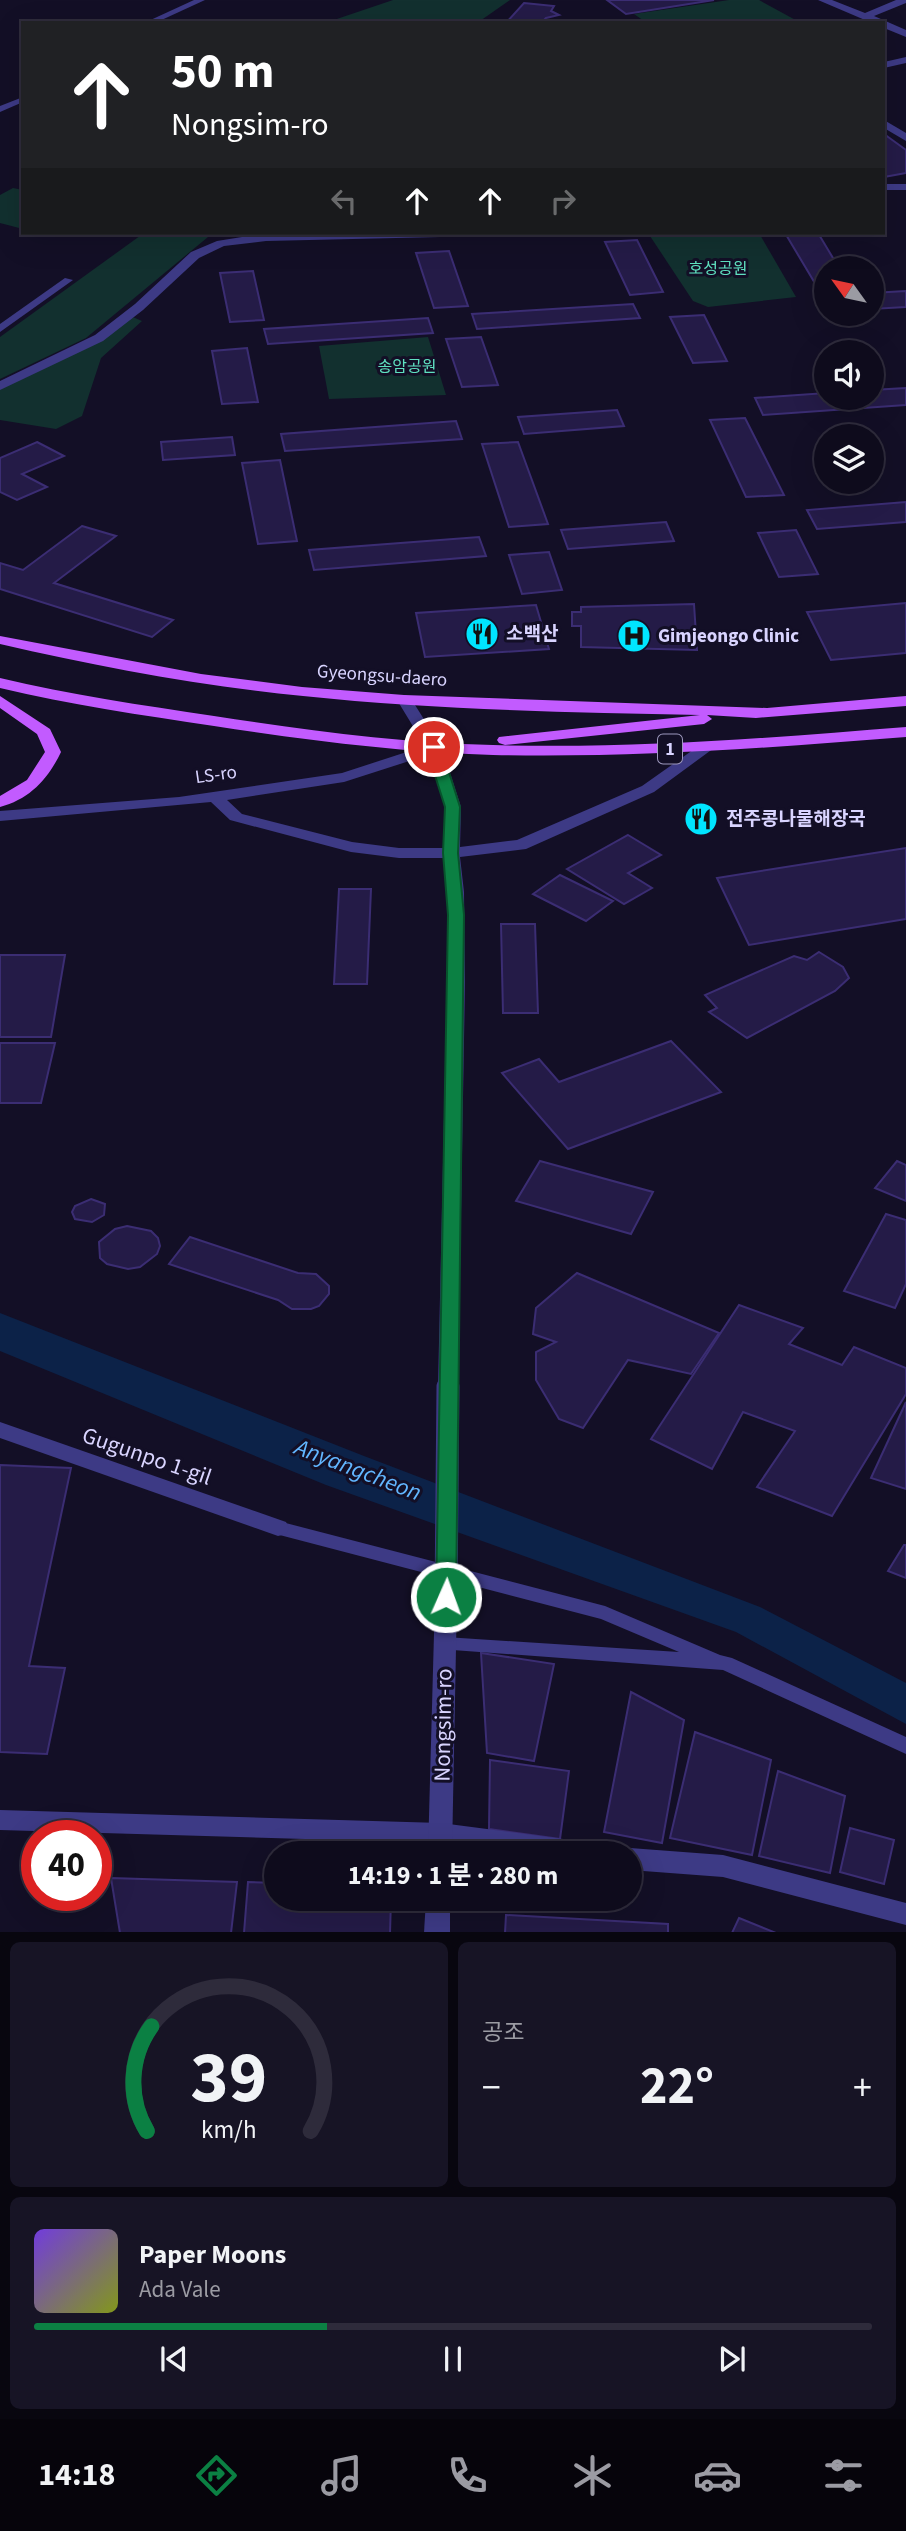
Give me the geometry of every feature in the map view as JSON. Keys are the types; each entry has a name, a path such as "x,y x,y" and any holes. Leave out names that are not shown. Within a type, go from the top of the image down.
{"main road":[{"name":"Gyeongsu-daero","path":"0,640 205,680 405,700 765,712"},
{"name":"Gyeongsu-daero","path":"0,683 95,703 268,730 434,747 601,751 706,748 906,732"},
{"path":"0,701 44,732 53,752 43,773 18,795 0,802"},
{"name":"Gyeongsu-daero","path":"434,747 765,712 906,701"}],"street":[{"path":"823,0 878,21"},
{"path":"867,16 904,0"},
{"path":"885,24 906,34"},
{"path":"885,65 906,60"},
{"path":"885,125 906,138"},
{"path":"885,187 906,187"},
{"path":"0,386 99,338 139,307 195,255 221,243 266,237 353,235"},
{"path":"405,700 434,747 453,807 451,853"},
{"name":"LS-ro","path":"0,816 215,797 344,777 434,747"},
{"path":"215,797 236,817 351,847 399,853 451,853 520,845 648,789 706,748"},
{"name":"Nongsim-ro","path":"440,1841 456,982 456,892 451,853"},
{"name":"Gugunpo 1-gil","path":"0,1430 278,1528"},
{"path":"0,1820 402,1841"},
{"path":"642,1860 723,1866 906,1914"},
{"path":"437,1932 438,1911"}],"lane":[{"path":"153,21 201,0"},
{"path":"0,109 21,100"},
{"path":"0,329 68,280"},
{"path":"278,1528 605,1613 725,1663 906,1746"},
{"path":"445,1644 725,1663"}],"green space":[{"path":"393,0 510,0 480,21 331,21"},
{"path":"729,0 759,0 797,21 644,21 634,14"},
{"path":"13,188 21,190 21,228 0,223 0,195"},
{"path":"141,235 241,235 208,237 86,338 0,379 0,337"},
{"name":"호성공원","path":"649,235 760,235 796,297 708,307 693,301"},
{"path":"128,315 142,321 101,358 82,416 56,429 0,420 0,386 99,338"},
{"name":"송암공원","path":"428,337 446,395 329,399 319,346"}],"water":[{"name":"Anyangcheon","path":"0,1313 760,1607 906,1683 906,1724 736,1632 326,1485 0,1351"}],"building":[{"path":"607,0 714,0 626,14"},
{"path":"524,3 554,6 551,11 559,15 543,21 508,21"},
{"path":"885,135 906,150 906,173 885,177"},
{"path":"786,235 819,235 832,256 814,256 814,282"},
{"path":"637,240 663,292 630,295 605,242"},
{"path":"449,251 468,306 434,308 416,253"},
{"path":"253,271 264,320 230,322 220,273"},
{"path":"906,291 906,307 884,308 884,292"},
{"path":"633,304 640,318 477,329 472,314"},
{"path":"704,315 727,361 693,363 670,317"},
{"path":"428,318 433,333 268,344 264,329"},
{"path":"481,337 498,385 462,387 446,339"},
{"path":"247,348 258,402 222,404 212,351"},
{"path":"906,388 906,405 884,407 884,389"},
{"path":"814,394 814,410 834,410 763,415 755,398"},
{"path":"617,410 624,426 524,434 518,417"},
{"path":"745,418 784,495 746,497 710,420"},
{"path":"456,421 462,439 285,451 281,434"},
{"path":"232,437 235,455 163,460 161,442"},
{"path":"37,442 64,456 22,474 47,487 17,500 0,492 0,458"},
{"path":"518,442 548,524 509,527 482,444"},
{"path":"280,460 297,541 258,544 242,463"},
{"path":"906,502 906,522 817,529 807,510"},
{"path":"666,522 674,541 568,549 561,530"},
{"path":"82,526 116,536 54,583 173,620 152,637 0,589 0,563 23,570"},
{"path":"796,530 818,574 779,577 758,533"},
{"path":"479,537 486,556 314,570 309,550"},
{"path":"549,552 562,590 522,594 509,555"},
{"path":"906,603 906,653 831,660 807,612"},
{"path":"694,604 697,650 581,647 581,626 572,626 572,612 581,612 581,607"},
{"path":"536,605 549,649 425,657 416,613"},
{"path":"628,835 661,855 628,873 652,888 624,904 567,869"},
{"path":"906,848 906,919 749,945 717,878"},
{"path":"560,875 613,901 586,921 533,894"},
{"path":"339,889 371,889 367,984 334,984"},
{"path":"501,924 535,924 538,1013 503,1013"},
{"path":"819,952 843,967 849,978 835,991 747,1038 709,1012 717,1008 705,995 794,956 807,960"},
{"path":"0,955 65,955 51,1037 0,1037"},
{"path":"671,1041 721,1092 568,1149 502,1073 539,1059 559,1082"},
{"path":"0,1043 55,1043 41,1103 0,1103"},
{"path":"540,1161 653,1192 631,1234 516,1201"},
{"path":"897,1161 906,1165 906,1201 875,1188"},
{"path":"91,1199 105,1204 104,1215 92,1222 75,1219 72,1212 75,1206"},
{"path":"886,1214 906,1220 906,1284 895,1308 844,1291"},
{"path":"127,1226 151,1231 158,1238 160,1246 157,1254 140,1267 128,1269 107,1264 100,1258 99,1242 115,1229"},
{"path":"190,1237 298,1273 316,1274 329,1286 329,1294 319,1306 292,1309 278,1300 169,1264"},
{"path":"577,1273 719,1333 691,1374 628,1360 583,1428 559,1419 536,1380 536,1352 556,1342 533,1334 536,1308"},
{"path":"739,1305 803,1328 789,1344 842,1365 854,1347 906,1368 906,1394 832,1516 757,1487 795,1431 743,1412 712,1469 651,1439"},
{"path":"906,1402 906,1489 871,1478"},
{"path":"0,1465 71,1468 29,1666 65,1668 47,1754 0,1752"},
{"path":"906,1545 906,1578 888,1571"},
{"path":"481,1653 554,1664 534,1761 487,1753"},
{"path":"631,1692 684,1720 662,1843 604,1832"},
{"path":"695,1732 771,1760 752,1855 670,1838"},
{"path":"490,1760 569,1771 560,1839 489,1829"},
{"path":"778,1771 845,1796 830,1873 759,1856"},
{"path":"850,1828 894,1840 884,1884 840,1872"},
{"path":"112,1878 237,1882 231,1932 120,1932"},
{"path":"248,1882 264,1883 264,1911 391,1911 390,1932 244,1932"},
{"path":"506,1915 668,1924 668,1932 505,1932"},
{"path":"739,1918 774,1932 732,1932"}],"place":[{"name":"소백산","path":"482,634"},
{"name":"Gimjeongo Clinic","path":"634,636"},
{"name":"전주콩나물해장국","path":"701,819"}],"route":[{"path":"434,747 453,807 451,853 456,892 446,1597"}]}
